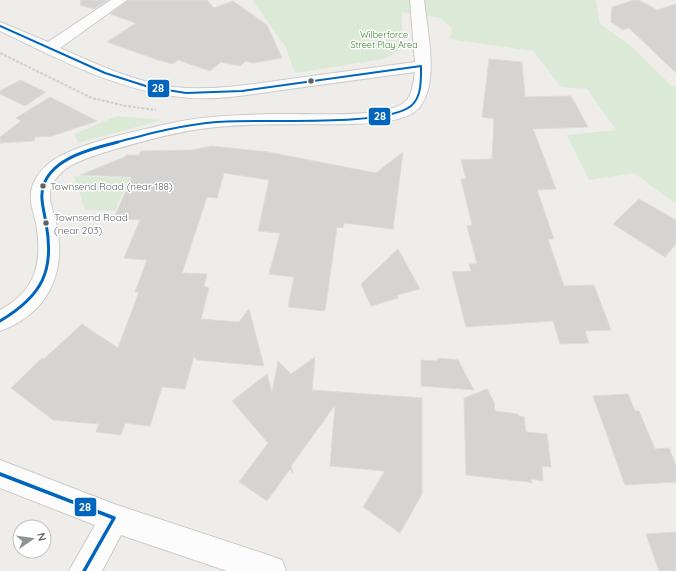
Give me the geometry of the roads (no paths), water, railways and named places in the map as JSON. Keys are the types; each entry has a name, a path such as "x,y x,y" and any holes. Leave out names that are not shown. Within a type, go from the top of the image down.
{"street":[{"path":"50,48 120,0"},
{"path":"0,321 28,304 41,286 47,273 50,256 40,191 44,180 50,171 59,164 100,148 178,127 213,123 372,118 389,116 413,104 419,96 422,88 422,47 417,0"},
{"path":"0,26 117,77 165,90 212,93 237,91 421,66"},
{"path":"0,474 114,518 271,571"},
{"path":"84,571 114,518"}],"place":[{"name":"Townsend Road (near 188)","path":"43,186"},
{"name":"Townsend Road (near 203)","path":"46,223"}],"park label":[{"name":"Wilberforce Street Play Area","path":"384,40"}]}
